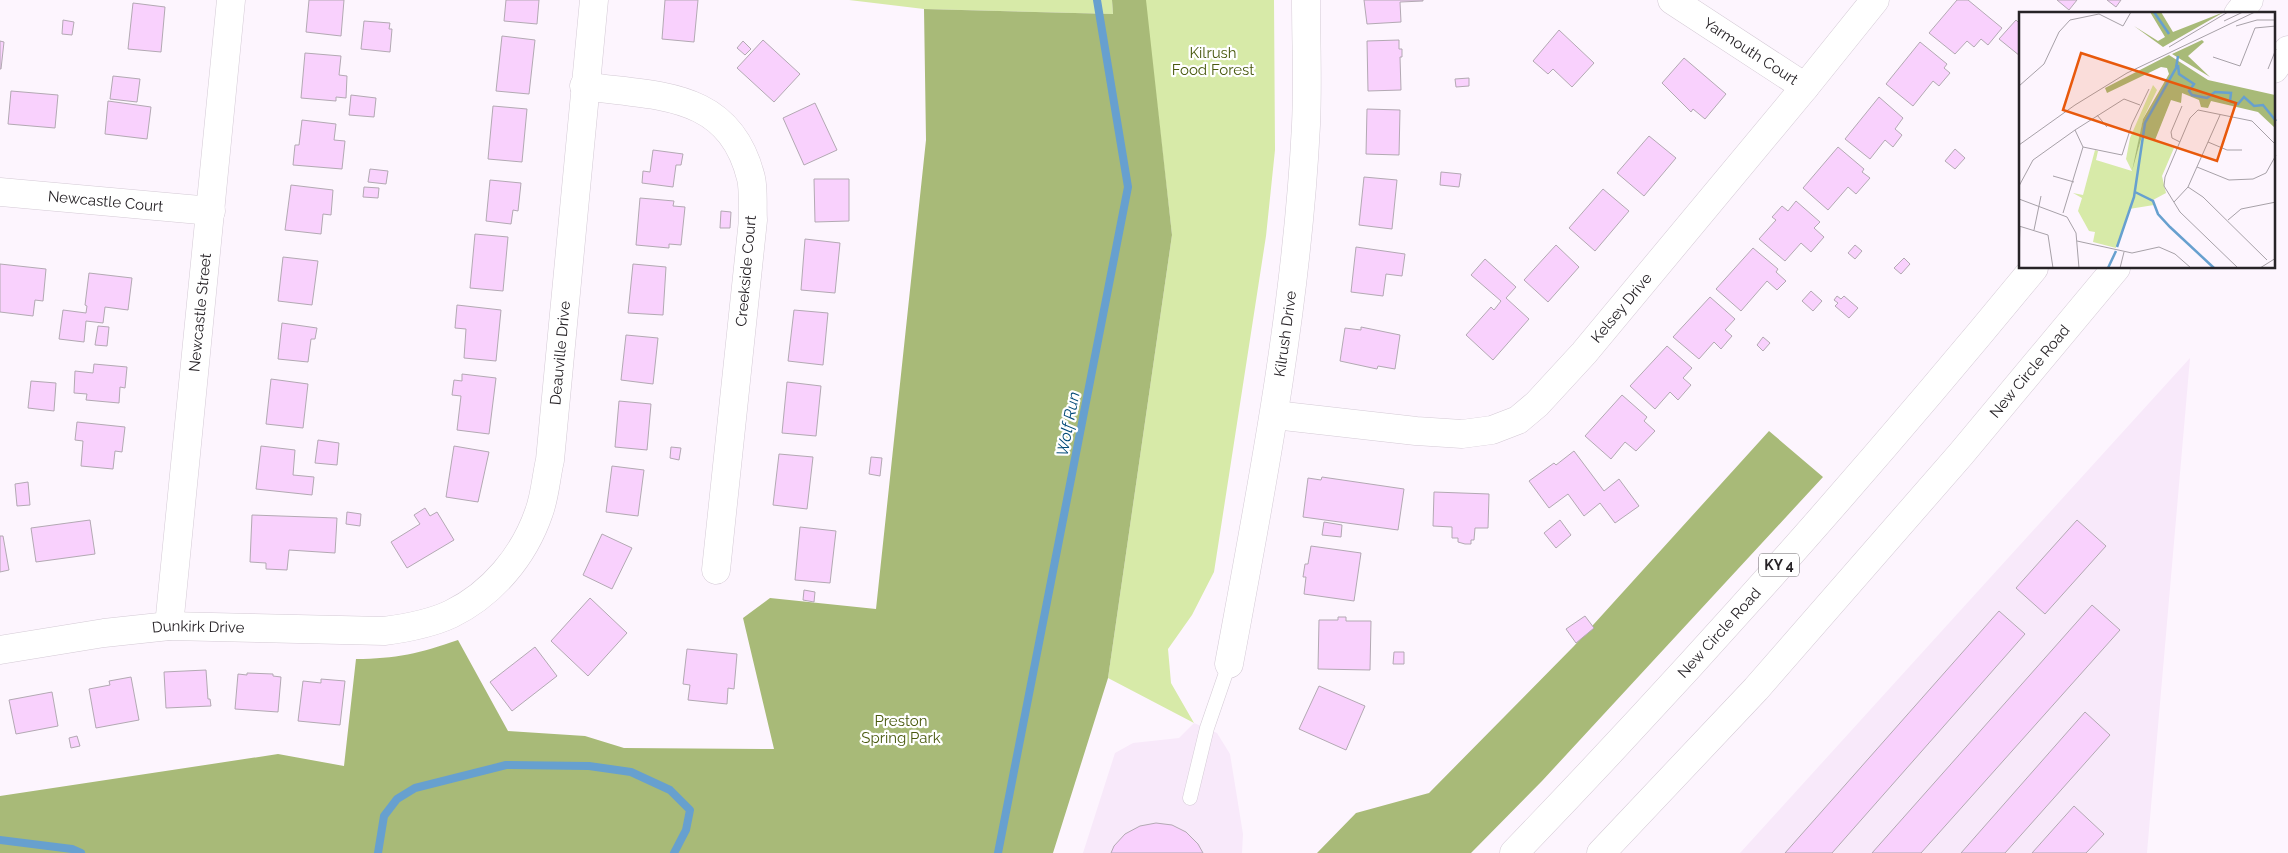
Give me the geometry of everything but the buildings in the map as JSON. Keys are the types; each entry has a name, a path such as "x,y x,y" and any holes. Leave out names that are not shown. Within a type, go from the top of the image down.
{"main road":[{"name":"Newcastle Street","path":"169,626 231,0"},
{"name":"Deauville Drive","path":"398,629 420,625 450,614 480,596 504,573 524,546 539,511 550,460 584,86 594,0"},
{"name":"Kilrush Drive","path":"1229,664 1275,415 1296,242 1306,124 1306,0"},
{"name":"Kelsey Drive","path":"1275,415 1462,434 1492,430 1518,420 1537,404 1584,353 1875,0"},
{"path":"2240,12 2249,0"},
{"name":"Yarmouth Court","path":"1686,4 1805,87"},
{"path":"2276,65 2288,50"},
{"name":"Creekside Court","path":"584,86 685,101 706,111 725,126 740,150 751,179 753,220 716,570"},
{"name":"Newcastle Court","path":"0,192 211,211"},
{"name":"New Circle Road","path":"1514,853 1591,773 1828,511 2033,269"},
{"name":"New Circle Road","path":"1601,853 1756,689 1961,454 2115,269"},
{"name":"Dunkirk Drive","path":"0,650 104,633 169,626 342,632 398,629"}],"lane":[{"path":"1190,798 1206,728 1229,664"}],"shaded area":[{"path":"2190,358 2147,853 1740,853"},
{"path":"1194,723 1217,733 1230,754 1243,834 1242,853 1083,853 1115,753 1133,743 1179,738"}],"green space":[{"path":"849,0 1112,0 1113,14 924,9"},
{"name":"Preston Spring Park","path":"1112,0 1146,0 1172,235 1108,678 1053,853 0,853 0,796 278,754 344,766 356,659 383,658 408,654 458,640 508,731 585,736 624,748 774,749 743,618 770,598 876,609 926,140 924,9 1113,14"},
{"name":"Kilrush Food Forest","path":"1145,0 1274,0 1275,150 1266,236 1214,572 1192,615 1168,649 1171,683 1194,723 1108,678 1172,235"},
{"path":"1769,431 1823,477 1542,781 1471,853 1317,853 1356,813 1429,793 1574,646"}],"waterway":[{"name":"Wolf Run","path":"998,853 1128,187 1097,0"},
{"path":"378,853 384,816 397,799 415,788 506,765 589,766 631,772 670,790 690,810 686,830 674,853"},
{"path":"0,840 72,849 81,853"}]}
